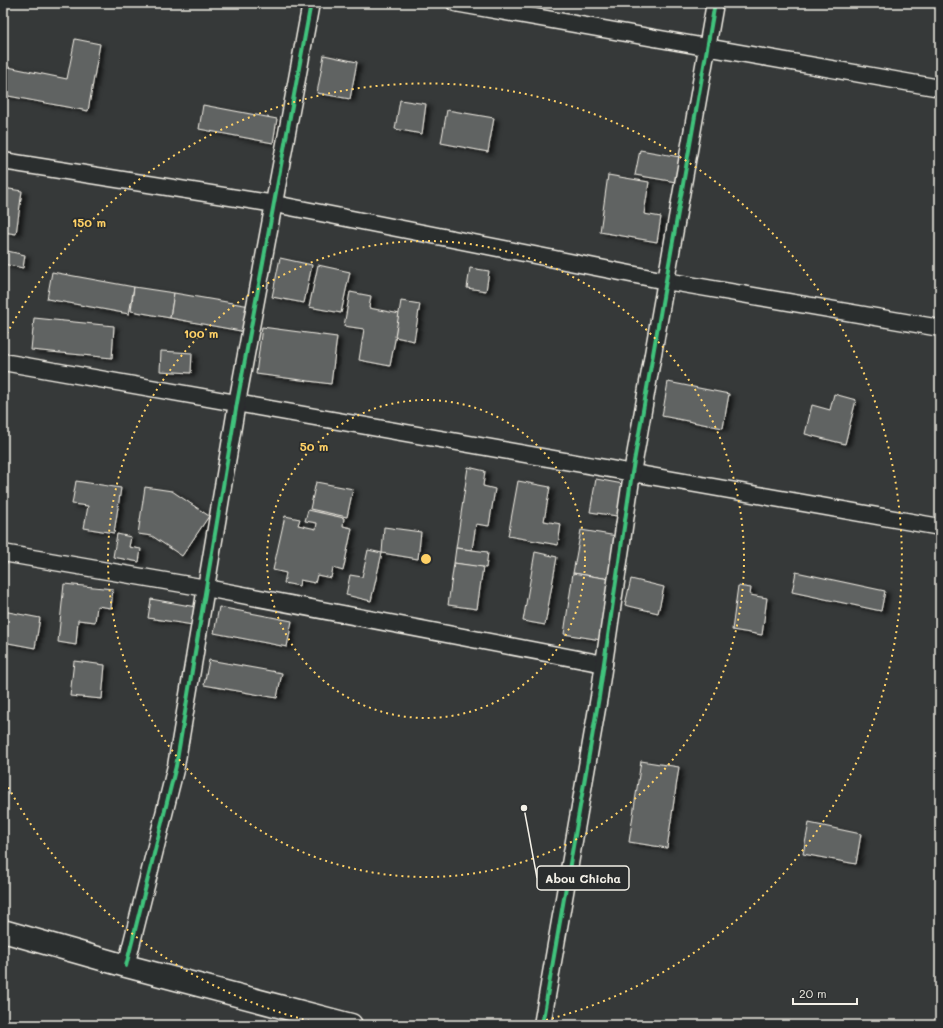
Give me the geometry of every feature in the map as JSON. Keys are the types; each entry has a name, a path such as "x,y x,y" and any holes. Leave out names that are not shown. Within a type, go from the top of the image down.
{"main road":[{"path":"3,931 126,966 351,1025"}],"street":[{"path":"126,966 176,766 237,404 311,3"},
{"path":"455,3 940,88"},
{"path":"542,1025 604,664 632,473 715,3"},
{"path":"3,161 275,204 666,281 940,328"},
{"path":"3,362 940,526"},
{"path":"3,553 206,588 604,664"}],"building":[{"path":"75,39 100,44 88,111 3,95 3,66 67,79"},
{"path":"324,55 357,62 350,99 317,93"},
{"path":"400,100 426,104 422,134 395,129"},
{"path":"203,105 277,119 273,143 199,129"},
{"path":"447,110 494,118 488,152 441,143"},
{"path":"640,150 680,157 676,182 635,175"},
{"path":"608,175 649,182 644,214 661,217 657,242 600,232"},
{"path":"3,188 22,191 16,234 3,232"},
{"path":"3,250 25,255 23,268 3,264"},
{"path":"280,258 312,265 304,303 272,297"},
{"path":"318,265 350,272 341,313 309,307"},
{"path":"470,268 489,271 486,291 467,288"},
{"path":"52,272 134,287 129,314 47,299"},
{"path":"134,287 174,293 170,318 131,311"},
{"path":"350,292 371,296 369,308 400,314 390,366 359,360 364,329 344,326"},
{"path":"174,293 250,306 246,332 170,318"},
{"path":"401,301 420,304 414,341 395,337"},
{"path":"34,318 114,326 112,358 31,350"},
{"path":"262,327 337,337 331,384 256,374"},
{"path":"161,351 192,353 191,373 160,371"},
{"path":"668,382 729,394 723,428 662,416"},
{"path":"834,394 856,400 845,444 805,434 812,405 830,410"},
{"path":"468,467 485,471 483,486 495,489 489,526 476,524 472,550 456,548"},
{"path":"596,479 623,484 617,516 590,512"},
{"path":"76,481 121,488 114,533 84,528 88,506 72,504"},
{"path":"518,481 550,487 544,521 561,524 558,545 508,536"},
{"path":"316,482 353,489 347,517 310,509"},
{"path":"145,487 172,491 209,516 182,556 152,536 138,534"},
{"path":"308,510 344,518 343,526 352,528 343,571 333,568 331,578 317,575 315,583 300,580 299,586 284,583 286,573 273,570 285,516 300,519 298,525 316,529 317,523 305,521"},
{"path":"384,527 421,532 418,559 382,553"},
{"path":"581,530 617,536 610,579 573,573"},
{"path":"117,534 131,537 129,547 141,549 139,562 113,557"},
{"path":"456,548 488,552 486,568 454,563"},
{"path":"368,550 382,553 371,601 346,595 350,575 362,577"},
{"path":"535,552 557,557 545,625 523,621"},
{"path":"454,563 483,567 477,609 448,605"},
{"path":"796,572 885,591 881,611 792,592"},
{"path":"573,573 610,579 601,640 564,634"},
{"path":"631,579 664,587 658,613 625,605"},
{"path":"64,584 113,589 111,608 97,606 95,622 78,620 76,645 58,642"},
{"path":"738,586 751,588 750,595 767,598 762,635 732,630"},
{"path":"151,599 196,607 193,625 148,618"},
{"path":"219,607 292,621 287,647 214,633"},
{"path":"3,611 40,618 35,648 3,642"},
{"path":"209,660 282,673 277,698 204,685"},
{"path":"74,661 105,665 102,699 70,696"},
{"path":"641,761 679,767 667,848 629,842"},
{"path":"809,823 861,834 856,864 803,854"}],"cycle path":[{"path":"126,966 176,766 237,403 311,3"},
{"path":"542,1025 599,697 632,473 715,3"}],"place":[{"name":"Abou Chicha","path":"524,808"}]}
